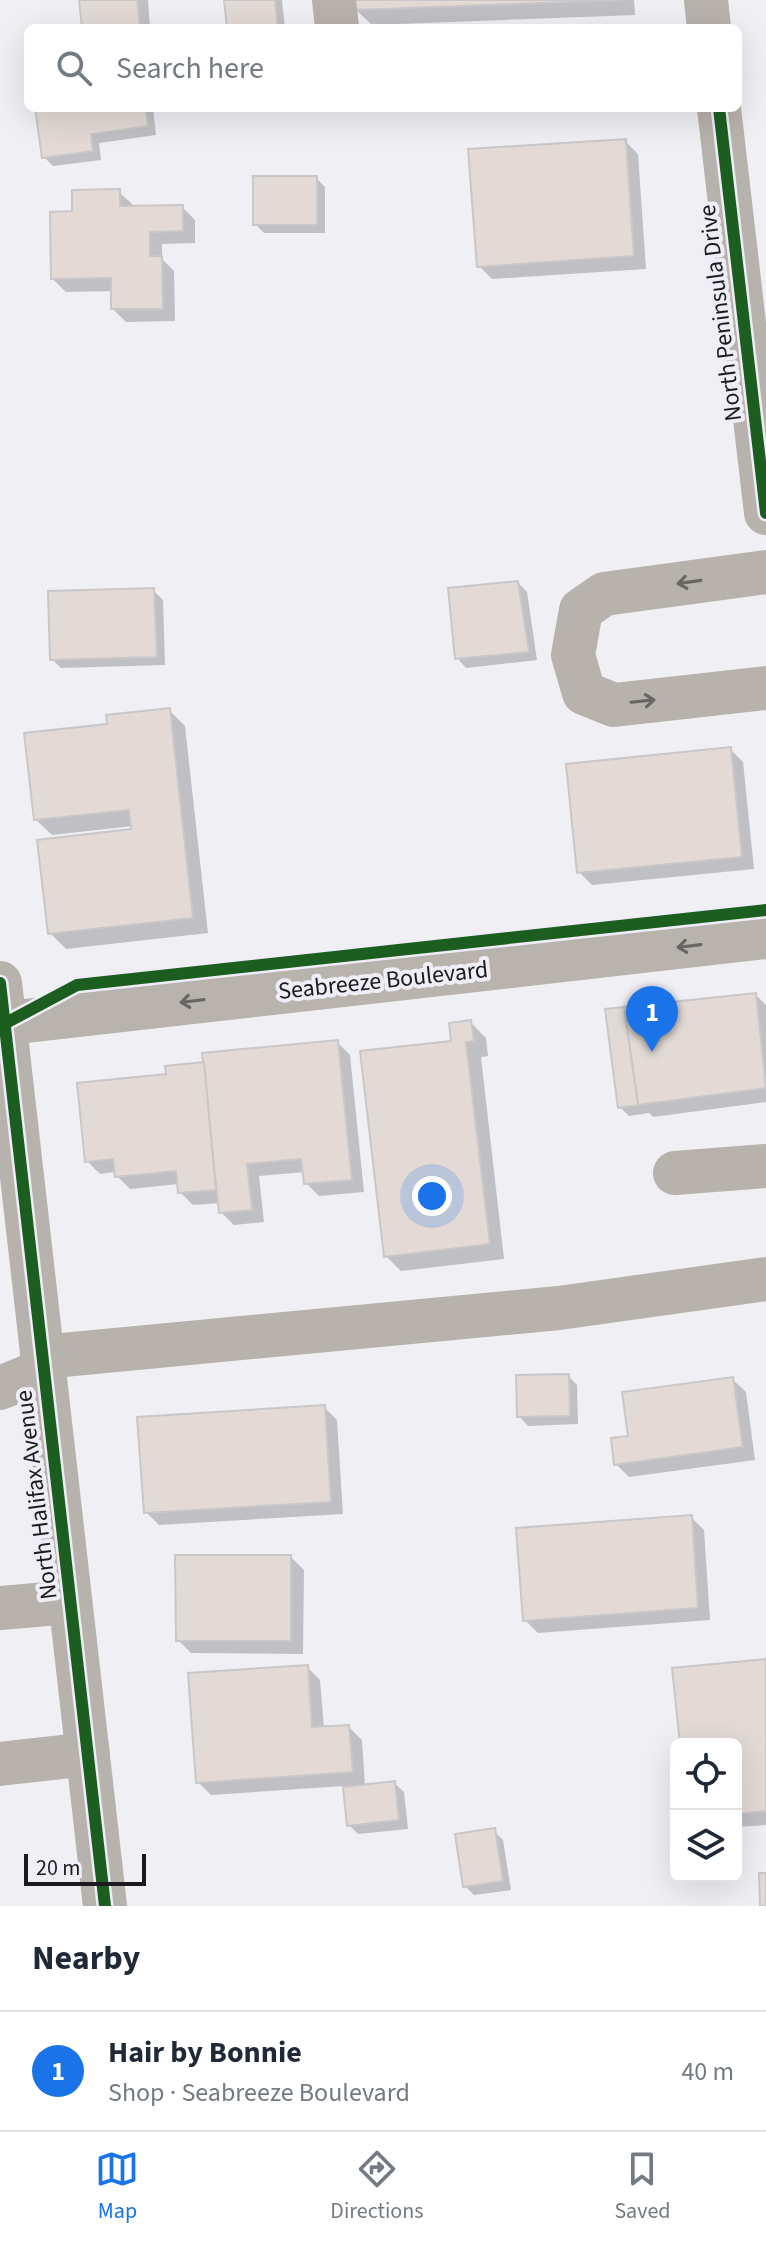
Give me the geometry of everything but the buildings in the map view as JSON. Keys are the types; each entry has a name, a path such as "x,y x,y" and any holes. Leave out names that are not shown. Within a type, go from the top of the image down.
{"main road":[{"name":"Seabreeze Boulevard","path":"1,1010 766,937"}],"street":[{"path":"334,0 337,24"},
{"path":"706,0 709,24"},
{"name":"North Peninsula Drive","path":"720,112 756,340 766,513"},
{"path":"766,572 604,594 581,610 573,655 584,693 614,705 766,688"},
{"name":"North Halifax Avenue","path":"1,1010 10,1159 43,1364 105,1906"},
{"path":"675,1173 766,1166"},
{"path":"0,1388 43,1364 559,1308 766,1279"},
{"path":"0,1608 70,1602"},
{"path":"0,1764 88,1754"}],"cycle path":[{"path":"719,112 766,513"},
{"path":"4,1024 77,985 766,910"},
{"path":"0,983 105,1906"}],"place":[{"name":"Hair by Bonnie","path":"652,1052"}]}
